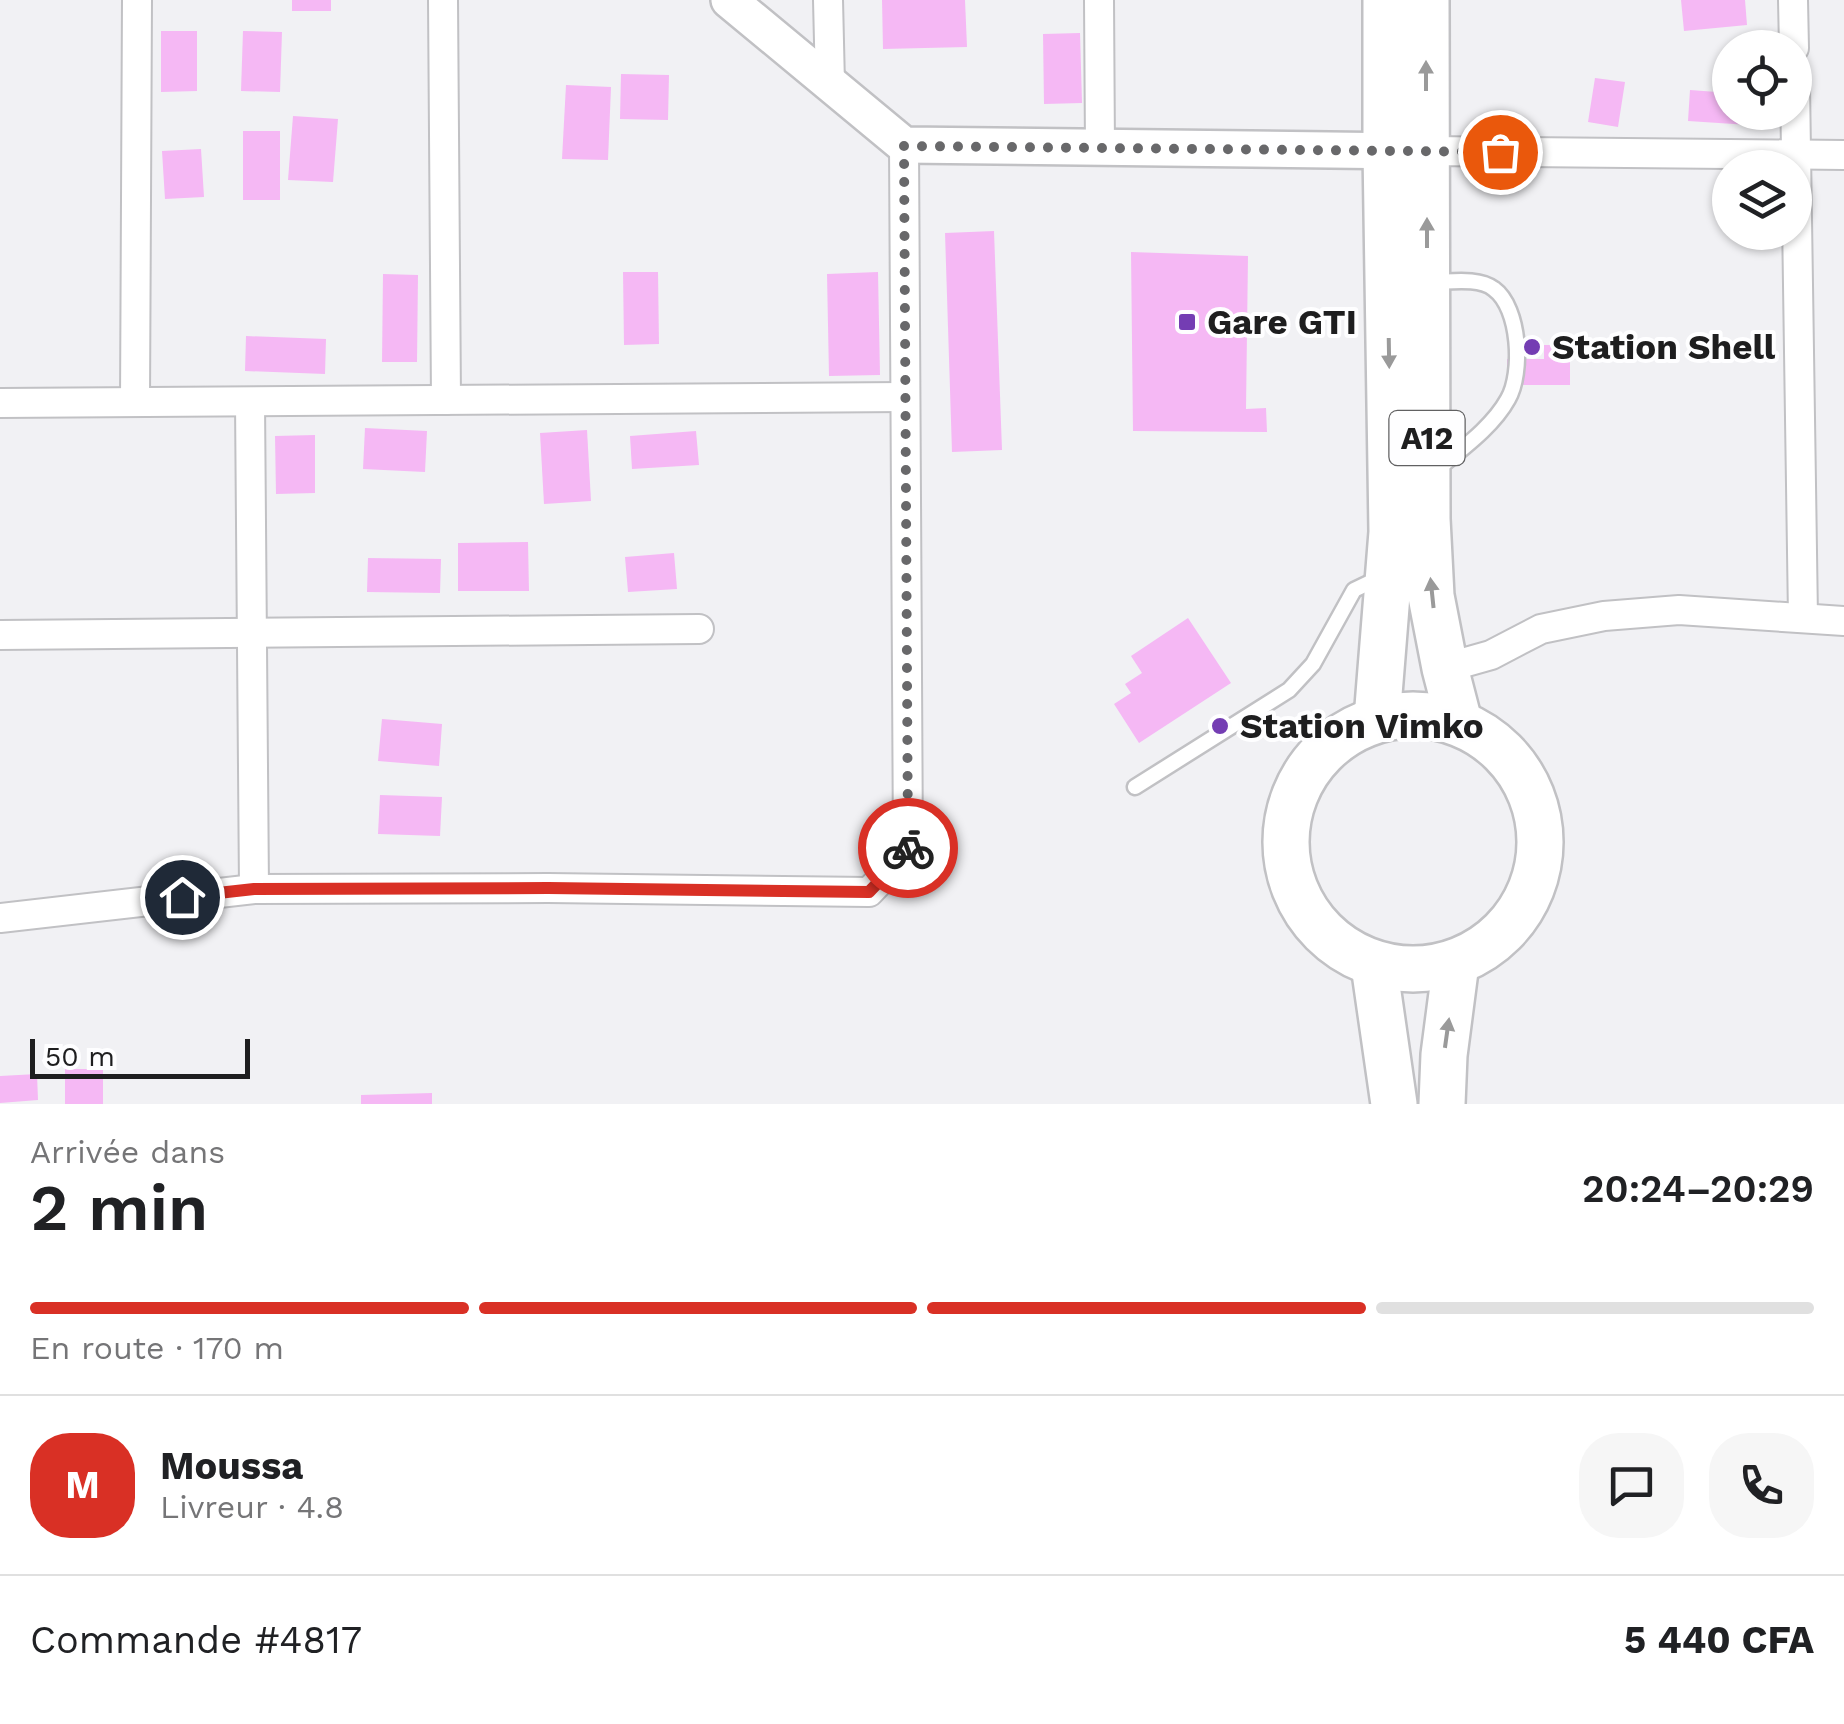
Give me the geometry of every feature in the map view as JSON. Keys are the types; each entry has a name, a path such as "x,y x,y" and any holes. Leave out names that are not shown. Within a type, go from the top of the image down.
{"main road":[{"name":"A12","path":"1386,0 1427,282 1427,478 1432,596 1444,668 1459,722"},
{"name":"A12","path":"1377,718 1392,532 1406,151 1426,0"},
{"path":"1418,714 1459,722 1497,746 1524,780 1539,822 1538,866 1523,907 1494,941 1456,963 1415,971 1374,965 1330,940 1298,900 1284,840 1300,780 1320,753 1346,732 1377,718 1418,714"},
{"path":"1442,1104 1456,963"},
{"path":"1374,965 1394,1104"}],"street":[{"path":"136,402 138,0"},
{"path":"443,0 446,400"},
{"path":"728,0 904,146 1712,154"},
{"path":"828,0 830,84"},
{"path":"1099,0 1100,148"},
{"path":"1794,0 1794,30"},
{"path":"0,918 254,889 869,892 908,851 904,146"},
{"path":"1812,155 1844,155"},
{"path":"1797,250 1803,618"},
{"path":"0,403 905,397"},
{"path":"250,402 254,889"},
{"path":"1444,668 1491,655 1541,629 1604,616 1679,610 1844,621"},
{"path":"0,636 699,629"}],"lane":[{"path":"1427,282 1492,287 1503,300 1516,338 1515,384 1507,402 1427,478"},
{"path":"1135,787 1289,690 1313,664 1354,590 1388,573"}],"building":[{"path":"292,0 331,0 331,11 292,11"},
{"path":"882,0 965,0 967,47 883,49"},
{"path":"1681,0 1745,0 1747,25 1684,31"},
{"path":"161,31 197,31 197,91 161,92"},
{"path":"243,31 282,32 280,92 241,91"},
{"path":"1080,33 1082,103 1044,104 1043,34"},
{"path":"621,74 669,75 668,120 620,119"},
{"path":"1595,78 1625,82 1618,127 1588,122"},
{"path":"566,85 611,87 608,160 562,159"},
{"path":"1690,90 1712,92 1712,123 1688,121"},
{"path":"293,116 338,119 333,182 288,180"},
{"path":"243,131 280,131 280,200 243,200"},
{"path":"201,149 204,197 165,199 162,151"},
{"path":"994,231 1002,450 952,452 945,233"},
{"path":"1131,252 1248,256 1246,409 1266,408 1267,432 1133,431"},
{"path":"623,272 658,272 659,344 624,345"},
{"path":"878,272 880,375 829,376 827,274"},
{"path":"383,274 418,275 417,362 382,362"},
{"path":"246,336 326,339 325,374 245,371"},
{"path":"1544,345 1570,345 1570,385 1507,385 1507,359 1544,359"},
{"path":"365,428 427,431 425,472 363,469"},
{"path":"587,430 591,501 544,504 540,433"},
{"path":"696,431 699,465 632,469 630,436"},
{"path":"315,435 315,493 276,494 275,436"},
{"path":"528,542 529,591 458,591 458,543"},
{"path":"674,553 677,589 628,592 625,557"},
{"path":"368,558 441,559 440,593 367,592"},
{"path":"1188,618 1231,683 1139,743 1114,704 1131,693 1125,684 1142,673 1131,656"},
{"path":"382,719 442,724 439,766 378,761"},
{"path":"380,795 442,797 440,836 378,834"},
{"path":"65,1069 103,1069 103,1104 65,1104"},
{"path":"37,1074 38,1100 0,1103 0,1076"},
{"path":"432,1093 432,1104 361,1104 361,1095"}],"way so far":[{"path":"908,848 904,146 1500,152"}],"place":[{"name":"Gare GTI","path":"1187,322"},
{"name":"Station Shell","path":"1532,347"},
{"name":"Station Vimko","path":"1220,726"}],"route":[{"path":"182,897 254,889 869,892 908,848"}]}
